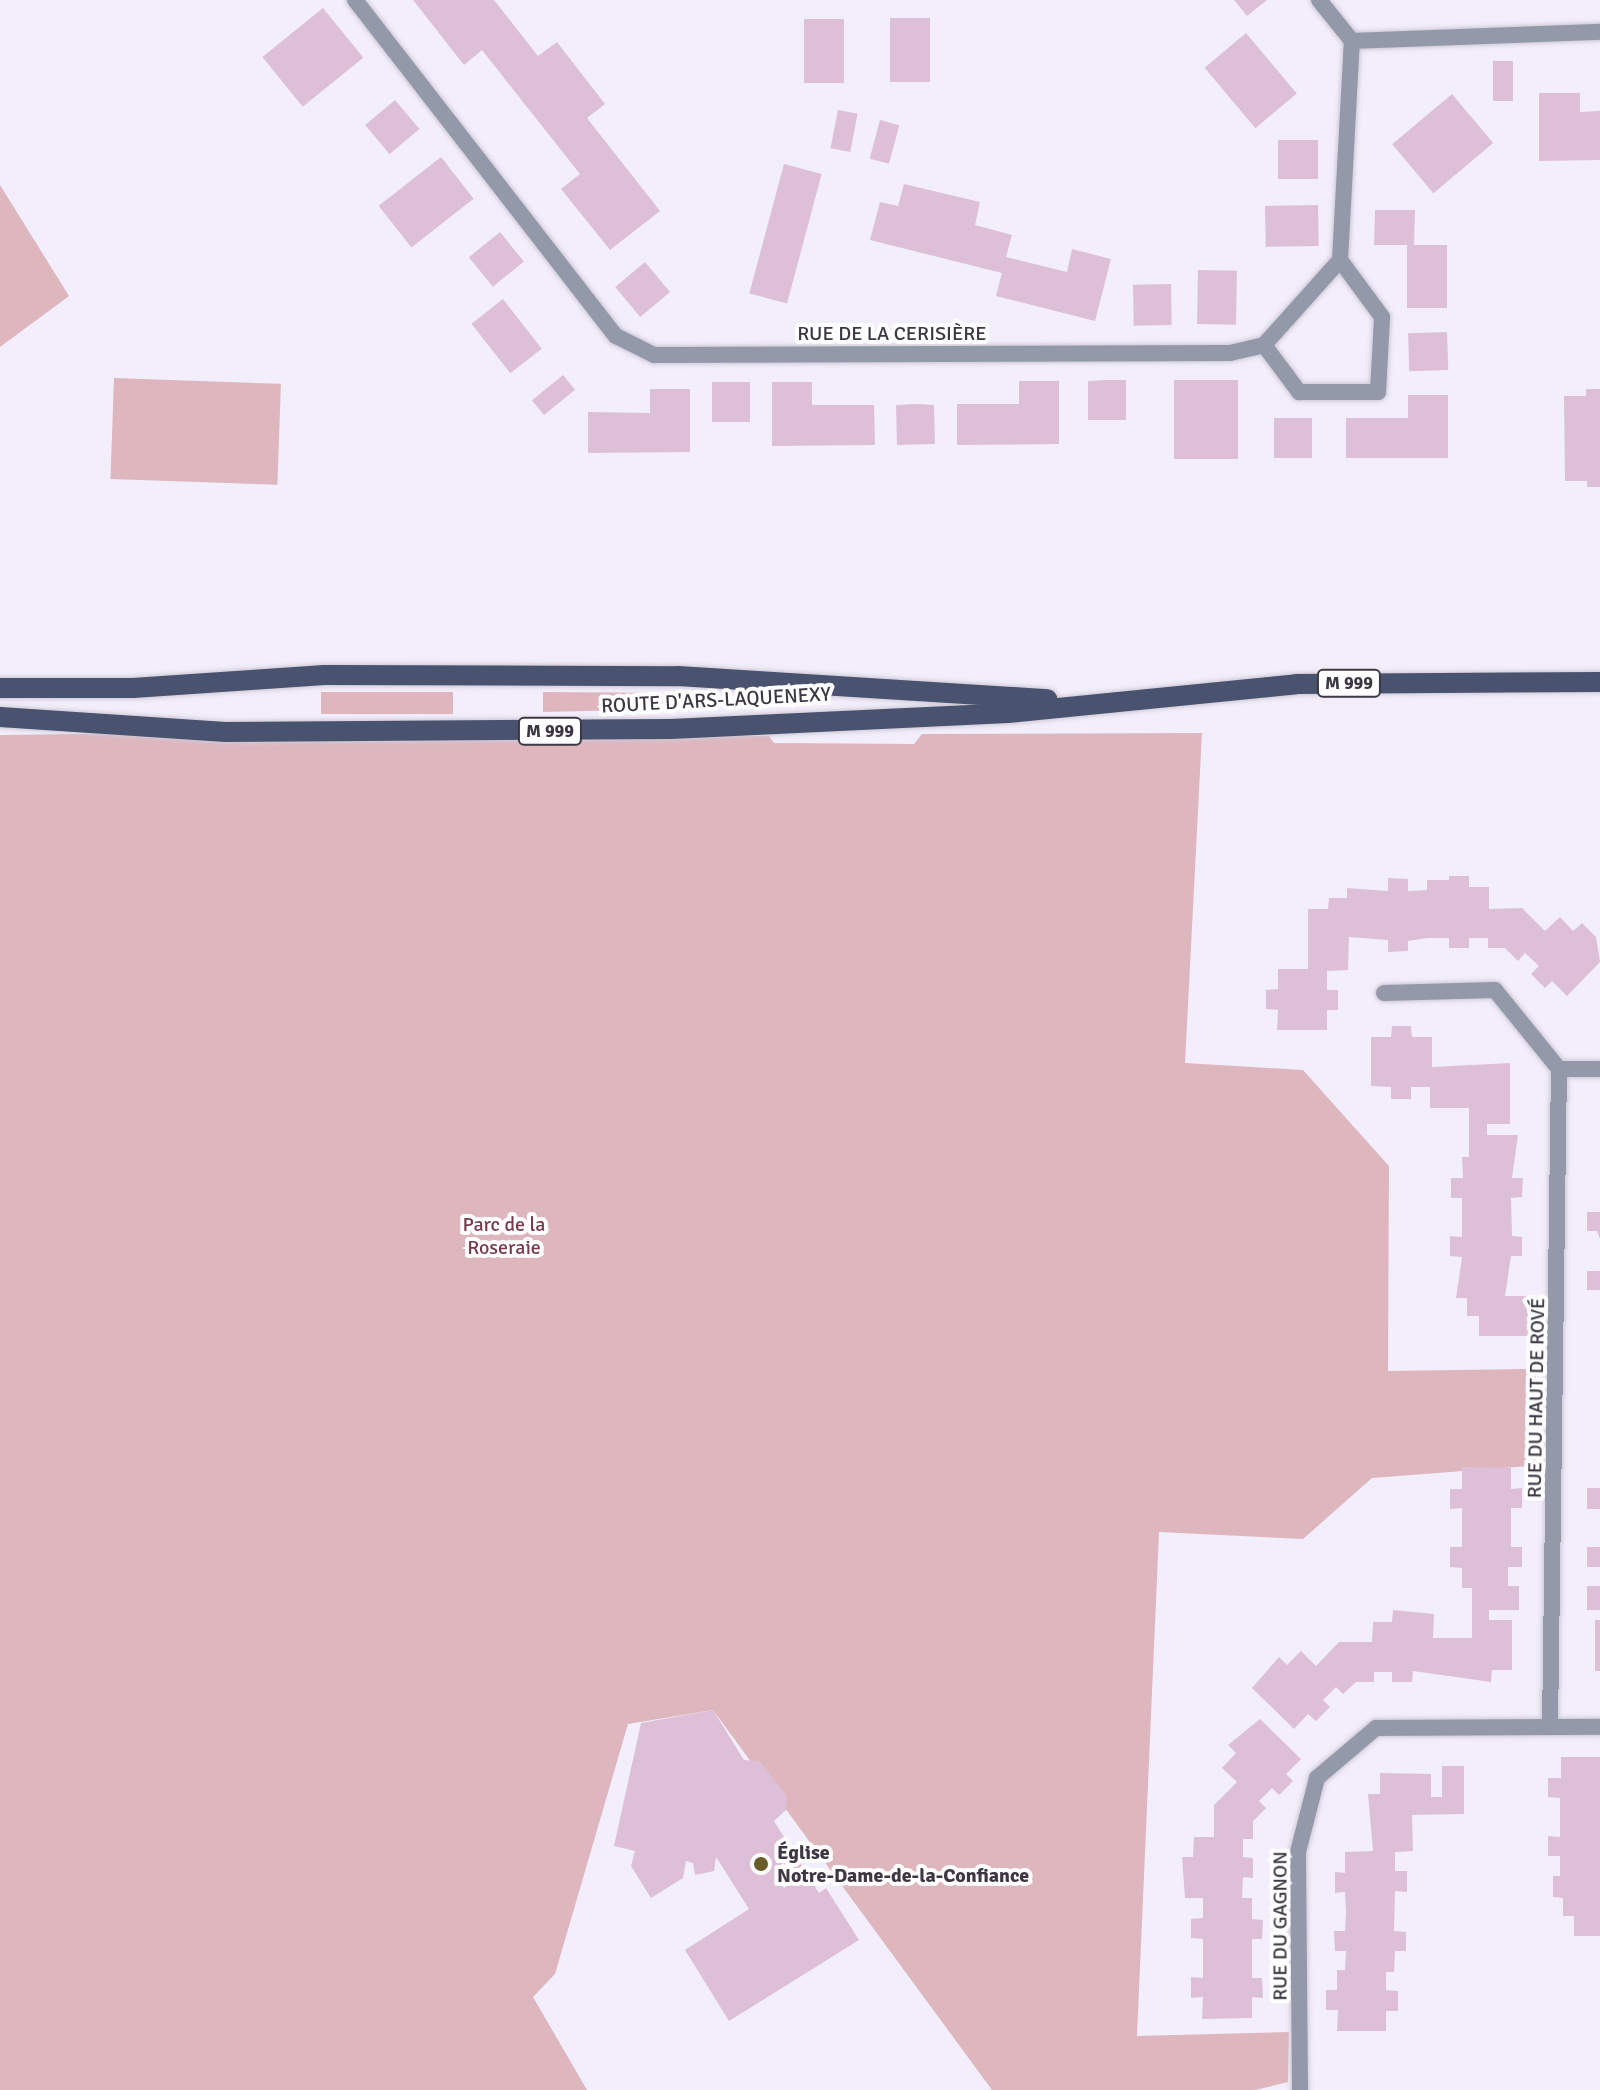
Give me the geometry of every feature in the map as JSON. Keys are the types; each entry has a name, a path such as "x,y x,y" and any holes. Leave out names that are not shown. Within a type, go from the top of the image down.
{"main road":[{"name":"ROUTE D'ARS-LAQUENEXY","path":"0,688 133,688 325,675 678,676 1099,702"},
{"name":"ROUTE D'ARS-LAQUENEXY","path":"0,717 226,732 581,731 1008,713 1297,684 1600,682"}],"street":[{"name":"RUE DE LA CERISIÈRE","path":"355,0 616,336 654,355 1230,353 1264,345"},
{"path":"1319,0 1352,41 1340,260 1264,345 1299,392 1378,392 1382,317 1340,260"},
{"path":"1352,41 1600,32"},
{"path":"1384,993 1495,990 1559,1069 1600,1069"},
{"name":"RUE DU HAUT DE ROVÉ","path":"1550,1727 1559,1069"},
{"name":"RUE DU GAGNON","path":"1300,2090 1298,1852 1317,1778 1376,1728 1600,1727"}],"green space":[{"path":"0,185 69,296 0,347"},
{"path":"114,378 281,384 277,485 110,479"},
{"path":"321,692 453,692 453,714 321,714"},
{"path":"543,692 673,693 673,709 543,712"},
{"name":"Parc de la Roseraie","path":"226,732 769,736 774,743 914,744 922,734 1202,733 1185,1063 1303,1070 1389,1166 1388,1371 1535,1369 1543,1465 1372,1478 1303,1539 1159,1532 1137,2036 1289,2032 1288,2082 1255,2090 992,2090 713,1710 628,1724 555,1974 533,1997 587,2090 0,2090 0,735"}],"building":[{"path":"413,0 494,0 538,56 557,42 605,104 587,118 660,211 610,250 561,189 580,174 482,50 464,65"},
{"path":"1234,0 1267,0 1247,16"},
{"path":"323,8 363,58 303,107 262,57"},
{"path":"890,18 930,18 930,82 890,82"},
{"path":"804,19 844,19 844,83 804,83"},
{"path":"1246,33 1297,94 1255,128 1205,68"},
{"path":"1493,61 1513,61 1513,101 1493,101"},
{"path":"1539,93 1580,93 1580,112 1600,111 1600,160 1539,161"},
{"path":"1452,94 1493,143 1433,193 1392,144"},
{"path":"395,100 419,129 390,154 365,125"},
{"path":"838,110 858,114 850,152 831,148"},
{"path":"880,120 899,125 889,164 870,159"},
{"path":"1278,140 1318,140 1318,179 1278,179"},
{"path":"441,157 474,199 411,247 379,206"},
{"path":"784,164 822,174 787,304 749,293"},
{"path":"904,184 980,202 975,225 1012,235 1006,257 1067,272 1072,249 1111,259 1095,321 996,296 1002,273 870,240 880,202 898,206"},
{"path":"1318,205 1319,246 1266,247 1265,206"},
{"path":"1375,210 1415,210 1414,245 1447,245 1447,308 1407,308 1407,245 1374,245"},
{"path":"500,232 524,262 493,287 469,257"},
{"path":"645,262 670,292 640,317 615,287"},
{"path":"1198,270 1237,271 1236,325 1197,324"},
{"path":"1171,284 1172,325 1134,326 1133,285"},
{"path":"503,299 542,349 510,373 471,324"},
{"path":"1447,332 1448,370 1409,371 1408,333"},
{"path":"563,375 575,390 544,415 532,400"},
{"path":"1126,380 1126,420 1088,420 1088,381"},
{"path":"1174,380 1238,380 1238,459 1174,459"},
{"path":"1019,381 1059,381 1059,444 957,445 957,404 1019,404"},
{"path":"712,382 750,382 750,422 712,422"},
{"path":"772,382 812,382 812,405 874,405 875,445 772,446"},
{"path":"650,389 690,389 690,452 588,453 588,412 650,413"},
{"path":"1586,389 1600,389 1600,487 1587,487 1587,481 1565,481 1564,396 1586,396"},
{"path":"1408,395 1448,395 1448,458 1346,458 1346,418 1408,418"},
{"path":"896,405 934,405 935,444 897,445"},
{"path":"1274,418 1312,418 1312,458 1274,458"},
{"path":"1449,876 1469,876 1469,887 1489,887 1489,909 1522,908 1545,931 1560,917 1573,931 1582,923 1596,937 1600,962 1567,996 1552,981 1545,988 1531,974 1539,966 1525,953 1518,961 1505,948 1488,948 1488,938 1469,938 1469,948 1449,948 1449,938 1428,938 1408,941 1408,951 1388,952 1388,940 1349,937 1348,970 1327,971 1327,990 1338,990 1338,1010 1327,1010 1327,1030 1277,1030 1278,1010 1266,1009 1266,990 1278,989 1278,969 1308,969 1308,909 1328,909 1329,898 1347,898 1347,888 1388,891 1388,878 1408,879 1408,891 1427,890 1427,880 1449,880"},
{"path":"1392,1026 1411,1026 1412,1037 1432,1037 1432,1067 1510,1063 1510,1124 1487,1124 1487,1135 1518,1135 1512,1178 1523,1178 1522,1197 1511,1198 1512,1236 1522,1237 1522,1256 1511,1256 1505,1296 1539,1296 1539,1336 1479,1336 1479,1316 1467,1316 1467,1298 1456,1298 1462,1257 1450,1256 1450,1236 1462,1237 1462,1198 1451,1198 1451,1178 1463,1178 1462,1157 1469,1157 1469,1108 1430,1108 1430,1087 1411,1087 1411,1099 1391,1099 1391,1087 1371,1086 1371,1037 1391,1037"},
{"path":"1587,1212 1600,1212 1600,1239 1597,1231 1587,1231"},
{"path":"1587,1271 1600,1271 1600,1290 1587,1290"},
{"path":"1462,1467 1511,1468 1511,1489 1522,1488 1522,1508 1511,1508 1511,1547 1522,1547 1522,1567 1508,1567 1508,1586 1519,1586 1519,1610 1489,1610 1489,1620 1512,1620 1512,1670 1492,1670 1491,1682 1413,1671 1412,1682 1392,1682 1392,1672 1374,1672 1374,1682 1356,1682 1343,1694 1336,1687 1323,1700 1330,1707 1316,1721 1308,1714 1294,1729 1252,1688 1279,1657 1287,1665 1301,1651 1316,1666 1339,1642 1372,1642 1373,1622 1392,1622 1393,1610 1434,1614 1433,1638 1472,1638 1472,1588 1462,1588 1462,1568 1450,1567 1450,1547 1462,1547 1462,1508 1450,1509 1450,1489 1462,1489"},
{"path":"1587,1488 1600,1488 1600,1509 1587,1509"},
{"path":"1587,1547 1600,1547 1600,1567 1587,1567"},
{"path":"1587,1586 1600,1586 1600,1610 1587,1610"},
{"path":"1595,1620 1600,1620 1600,1671 1595,1671"},
{"name":"Église Notre-Dame-de-la-Confiance","path":"713,1710 744,1760 760,1761 787,1796 786,1810 774,1821 819,1893 826,1888 859,1940 729,2021 685,1950 749,1909 716,1857 714,1871 695,1875 693,1863 686,1861 683,1878 651,1898 631,1866 635,1851 614,1846 641,1723"},
{"path":"1260,1719 1301,1759 1286,1774 1293,1781 1279,1795 1272,1788 1259,1801 1266,1808 1253,1821 1253,1839 1243,1839 1243,1857 1253,1858 1253,1878 1243,1877 1242,1898 1252,1898 1252,1919 1263,1920 1262,1939 1252,1939 1252,1978 1262,1978 1263,1998 1252,1997 1252,2018 1202,2019 1203,1997 1191,1998 1191,1977 1203,1978 1203,1939 1191,1938 1191,1919 1203,1918 1203,1898 1185,1898 1182,1857 1193,1857 1194,1837 1214,1837 1214,1805 1237,1782 1222,1768 1236,1753 1228,1745"},
{"path":"1561,1757 1600,1757 1600,1936 1574,1936 1574,1916 1563,1916 1563,1898 1553,1897 1553,1876 1560,1876 1560,1856 1548,1856 1548,1836 1560,1837 1560,1798 1548,1797 1548,1778 1561,1778"},
{"path":"1442,1766 1464,1766 1464,1814 1412,1815 1413,1851 1395,1852 1395,1871 1407,1871 1407,1892 1395,1891 1394,1931 1406,1932 1406,1951 1395,1951 1394,1972 1386,1972 1386,1990 1398,1991 1398,2011 1386,2011 1386,2031 1337,2031 1338,2010 1326,2010 1326,1990 1337,1990 1337,1970 1345,1970 1346,1951 1335,1951 1334,1931 1345,1931 1346,1912 1345,1892 1335,1893 1335,1872 1345,1873 1345,1852 1373,1851 1368,1794 1380,1794 1380,1773 1431,1774 1431,1797 1442,1797"}],"place":[{"name":"Église Notre-Dame-de-la-Confiance","path":"761,1864"}]}
